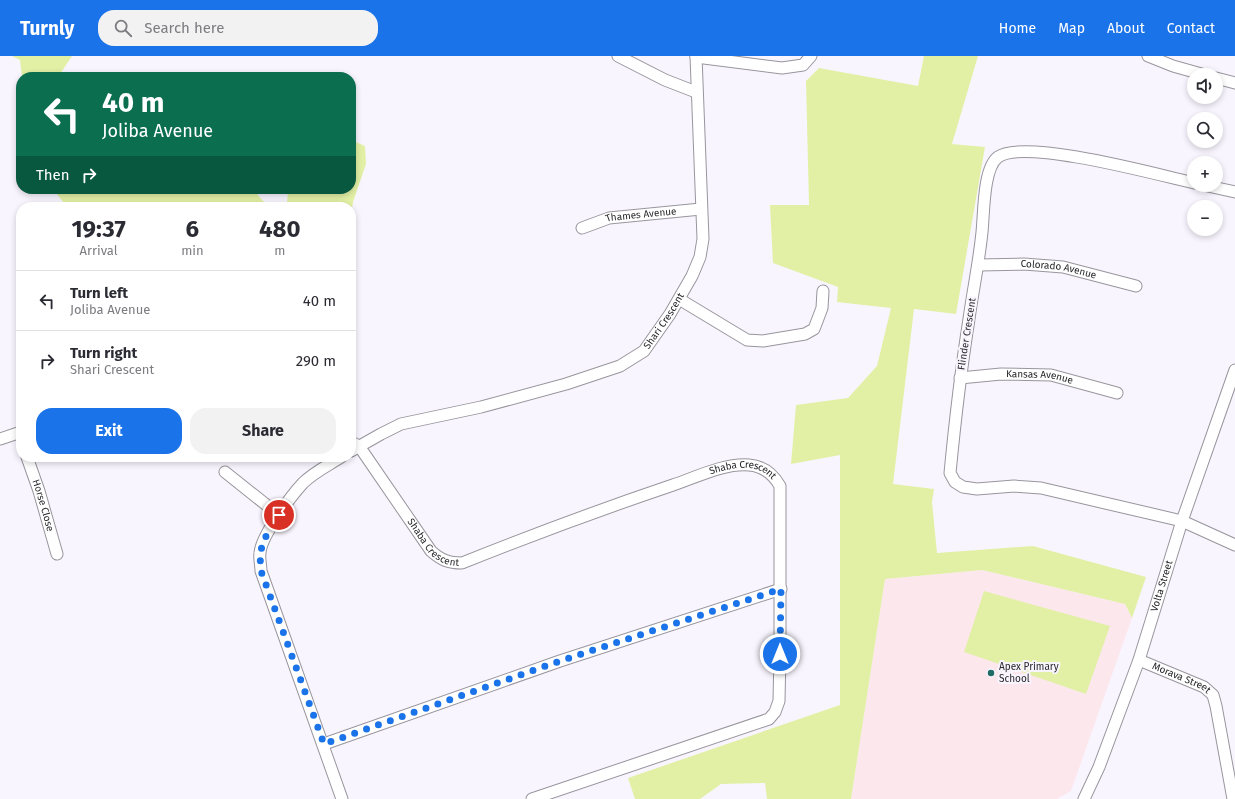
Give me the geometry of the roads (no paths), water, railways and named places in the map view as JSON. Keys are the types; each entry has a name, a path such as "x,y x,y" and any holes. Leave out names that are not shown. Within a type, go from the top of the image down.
{"street":[{"path":"618,56 665,80 696,92"},
{"path":"696,57 782,68 803,65 811,56"},
{"path":"1148,56 1187,70"},
{"name":"Shari Crescent","path":"356,445 401,424 481,407 566,384 620,366 644,351 679,299 692,276 700,257 703,239 696,92 696,57"},
{"path":"1223,80 1235,83"},
{"name":"Flinder Crescent","path":"1187,181 1062,154 1013,152 998,157 988,170 979,265 971,305 960,378 950,473 951,478 958,484 977,489 1014,486 1041,488 1182,521 1235,544"},
{"path":"1223,189 1235,192"},
{"name":"Thames Avenue","path":"582,228 609,218 701,209"},
{"name":"Colorado Avenue","path":"979,265 1024,264 1063,267 1136,286"},
{"path":"679,299 747,340 763,341 785,339 812,331 819,320 822,308 823,291"},
{"name":"Volta Street","path":"1084,799 1099,767 1139,660 1182,521 1235,370"},
{"name":"Kansas Avenue","path":"960,378 1001,374 1051,375 1117,393"},
{"path":"0,439 16,436"},
{"name":"Shaba Crescent","path":"356,449 431,551 440,559 452,563 462,563 649,493 732,465 750,465 760,467 770,472 780,486 781,589 779,701 775,712 769,718 532,799"},
{"name":"Horse Close","path":"28,462 39,491 57,554"},
{"path":"333,462 303,483 279,515 262,544 260,552 261,571 324,744 342,799"},
{"path":"225,472 279,515"},
{"path":"324,744 560,661 781,589"},
{"name":"Morava Street","path":"1139,660 1204,687 1213,696 1233,799"}],"place":[{"name":"Apex Primary School","path":"991,673"}]}
